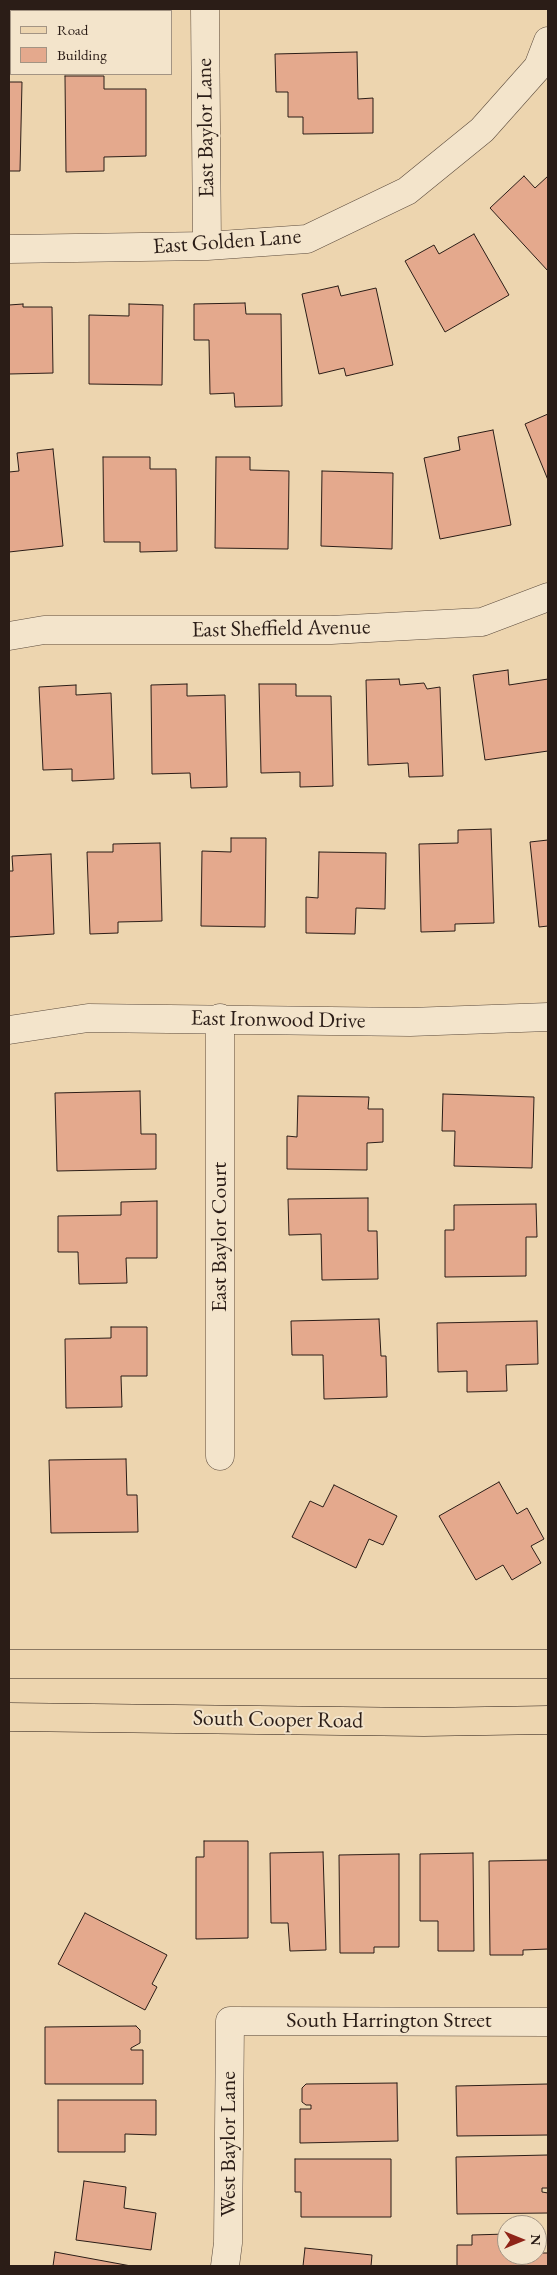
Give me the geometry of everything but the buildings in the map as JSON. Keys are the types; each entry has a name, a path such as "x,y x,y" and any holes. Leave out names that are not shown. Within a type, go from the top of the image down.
{"main road":[{"path":"9,1664 548,1664"},
{"name":"South Cooper Road","path":"9,1717 424,1722 548,1720"}],"street":[{"name":"East Baylor Lane","path":"205,9 207,246"},
{"name":"East Golden Lane","path":"9,248 207,246 307,238 407,190 482,130 538,67 548,40"},
{"name":"East Sheffield Avenue","path":"9,636 44,630 331,630 482,622 548,597"},
{"name":"East Ironwood Drive","path":"9,1030 88,1018 220,1018 410,1022 548,1017"},
{"name":"East Baylor Court","path":"220,1018 220,1456"},
{"name":"South Harrington Street","path":"230,2021 548,2022"},
{"name":"West Baylor Lane","path":"225,2266 228,2243 230,2021"}]}
